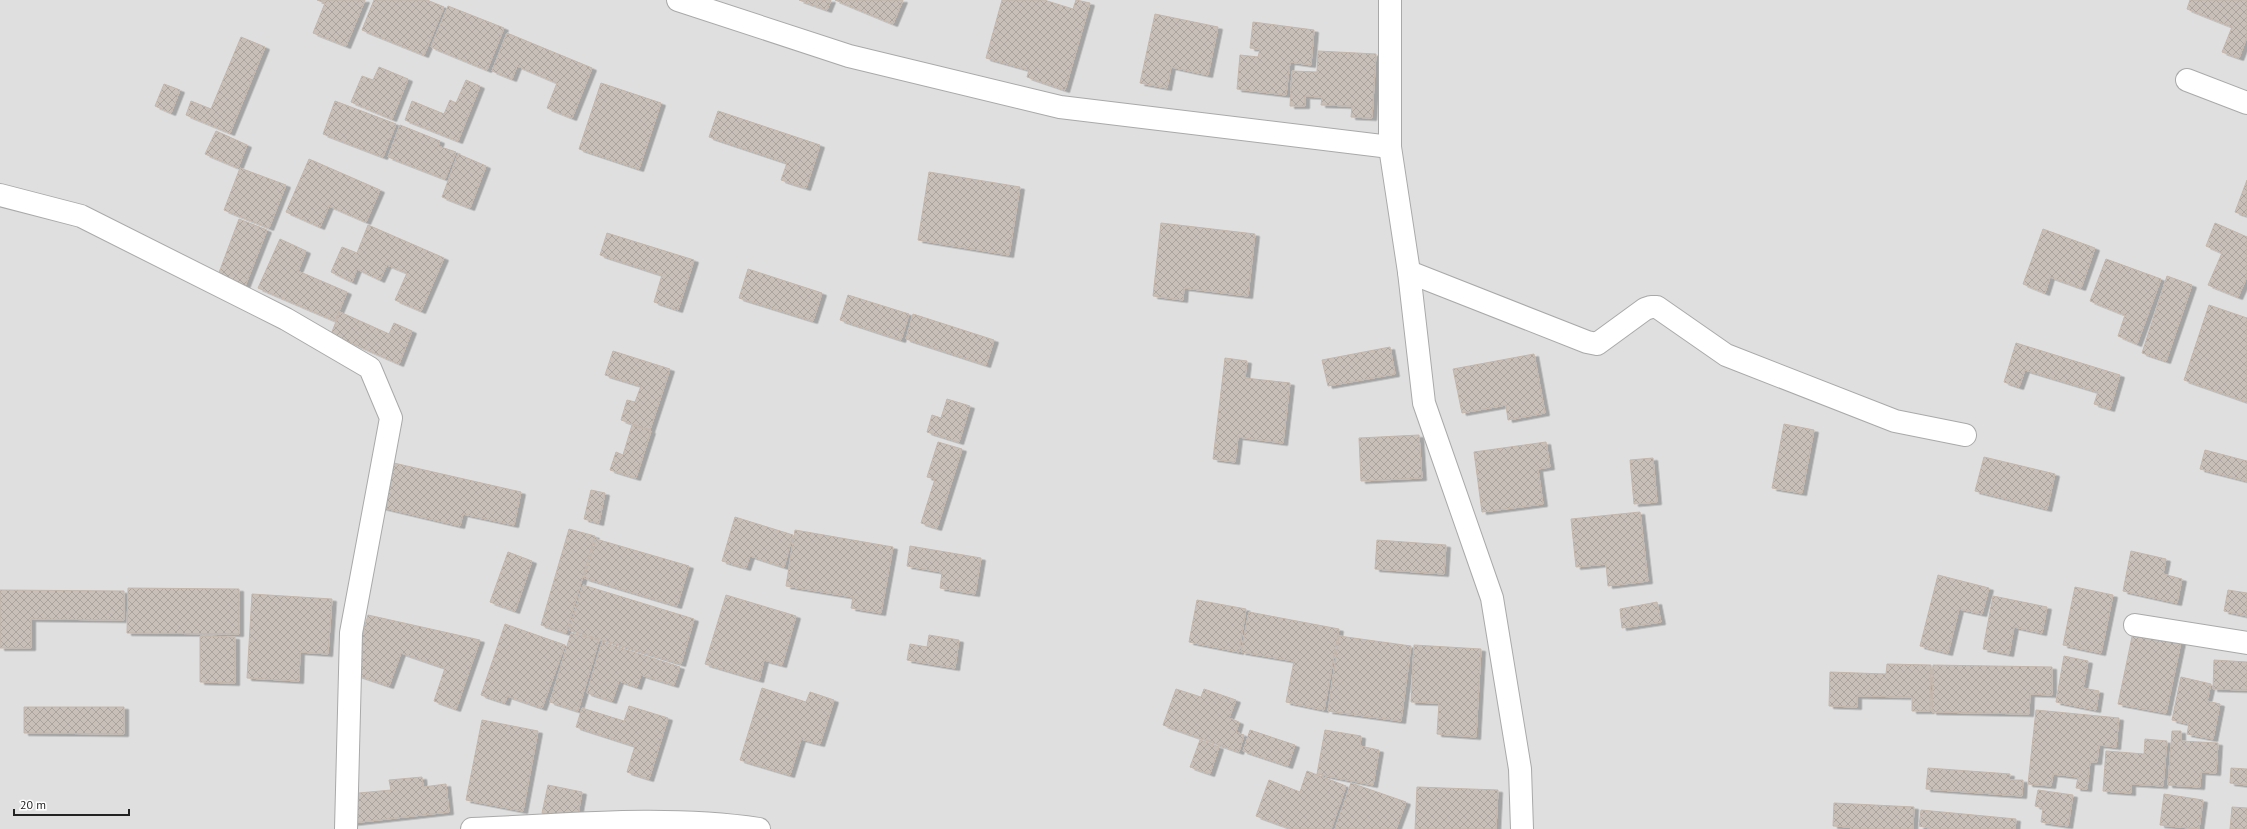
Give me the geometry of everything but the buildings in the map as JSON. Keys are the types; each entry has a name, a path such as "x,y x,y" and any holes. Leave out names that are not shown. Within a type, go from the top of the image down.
{"street":[{"path":"678,0 849,56 1060,107 1390,147"},
{"path":"1390,0 1390,147 1409,272 1424,403 1492,598 1520,769 1522,829"},
{"path":"2187,80 2247,104"},
{"path":"0,195 81,216 286,319 370,368 391,418 351,633 346,829"},
{"path":"1409,272 1587,342 1597,344 1651,306 1657,307 1726,355 1895,421 1965,435"},
{"path":"2135,625 2247,643"},
{"path":"472,829 625,822 759,829"}],"shaded area":[{"path":"0,0 2247,0 2247,829 0,829"}]}
